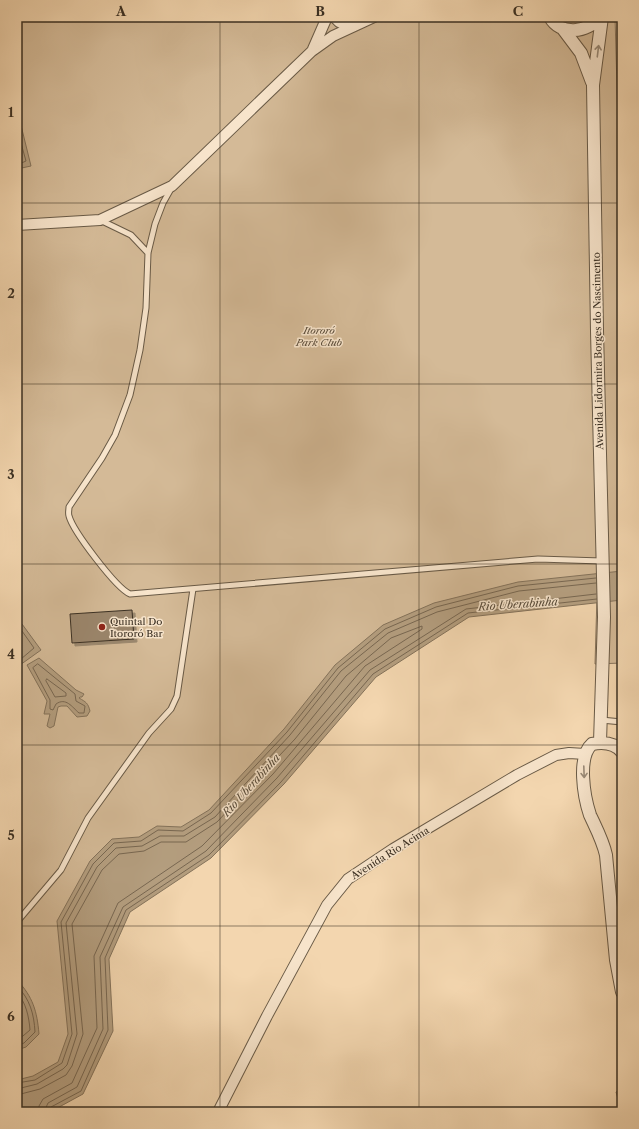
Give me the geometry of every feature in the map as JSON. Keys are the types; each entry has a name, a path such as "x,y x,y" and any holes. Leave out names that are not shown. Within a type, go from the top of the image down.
{"street":[{"path":"312,51 327,17"},
{"path":"334,17 339,22 350,27"},
{"path":"17,225 100,220 172,186 312,51 350,27 374,17"},
{"path":"563,29 575,31 586,28 596,22 600,17"},
{"name":"Avenida Lidormira Borges do Nascimento","path":"600,17 593,85 596,331 604,576 600,742"},
{"name":"Avenida Lidormira Borges do Nascimento","path":"549,18 563,29 581,54 593,85"},
{"path":"622,752 614,745 600,742 592,744 585,754 583,768 585,792 590,813 604,846 606,855 616,960 622,992"},
{"name":"Avenida Rio Acima","path":"218,1112 267,1016 327,906 348,879 393,849 517,775 556,755 569,753 585,754"}],"lane":[{"path":"172,186 163,203 155,224 148,253 146,308 140,350 130,395 115,435 98,466 74,497 69,507 69,515 75,529 105,570 127,593 265,584 538,559 603,561"},
{"path":"100,220 131,235 148,253"},
{"path":"17,922 61,870 88,818 149,733 171,709 177,696 193,589"},
{"path":"601,720 622,722"}],"green space":[{"name":"Itororó Park Club","path":"17,17 615,17 622,264 622,663 595,664 597,596 456,605 97,905 66,1076 17,1096"},
{"path":"622,1089 622,1112 616,1092"}],"water":[{"path":"17,17 21,25 17,70"},
{"path":"17,109 31,166 17,169"},
{"name":"Rio Uberabinha","path":"622,571 622,600 469,617 376,677 284,784 211,858 130,912 109,959 113,1031 83,1094 50,1112 17,1112 17,1080 33,1076 58,1062 68,1034 57,921 90,861 112,839 139,837 157,826 181,827 209,810 284,729 335,665 383,625 434,603 518,582"},
{"path":"22,624 41,650 20,665 17,661 17,627"},
{"path":"39,658 76,690 84,694 79,698 88,706 90,711 87,716 77,717 67,706 61,706 58,707 54,726 50,728 47,726 50,714 44,714 47,701 27,665"},
{"path":"17,980 27,992 33,1005 37,1018 39,1034 26,1047 17,1050"}],"building":[{"name":"Quintal Do Itororó Bar","path":"132,610 134,639 72,643 70,614"}],"place":[{"name":"Quintal Do Itororó Bar","path":"102,627"}]}
